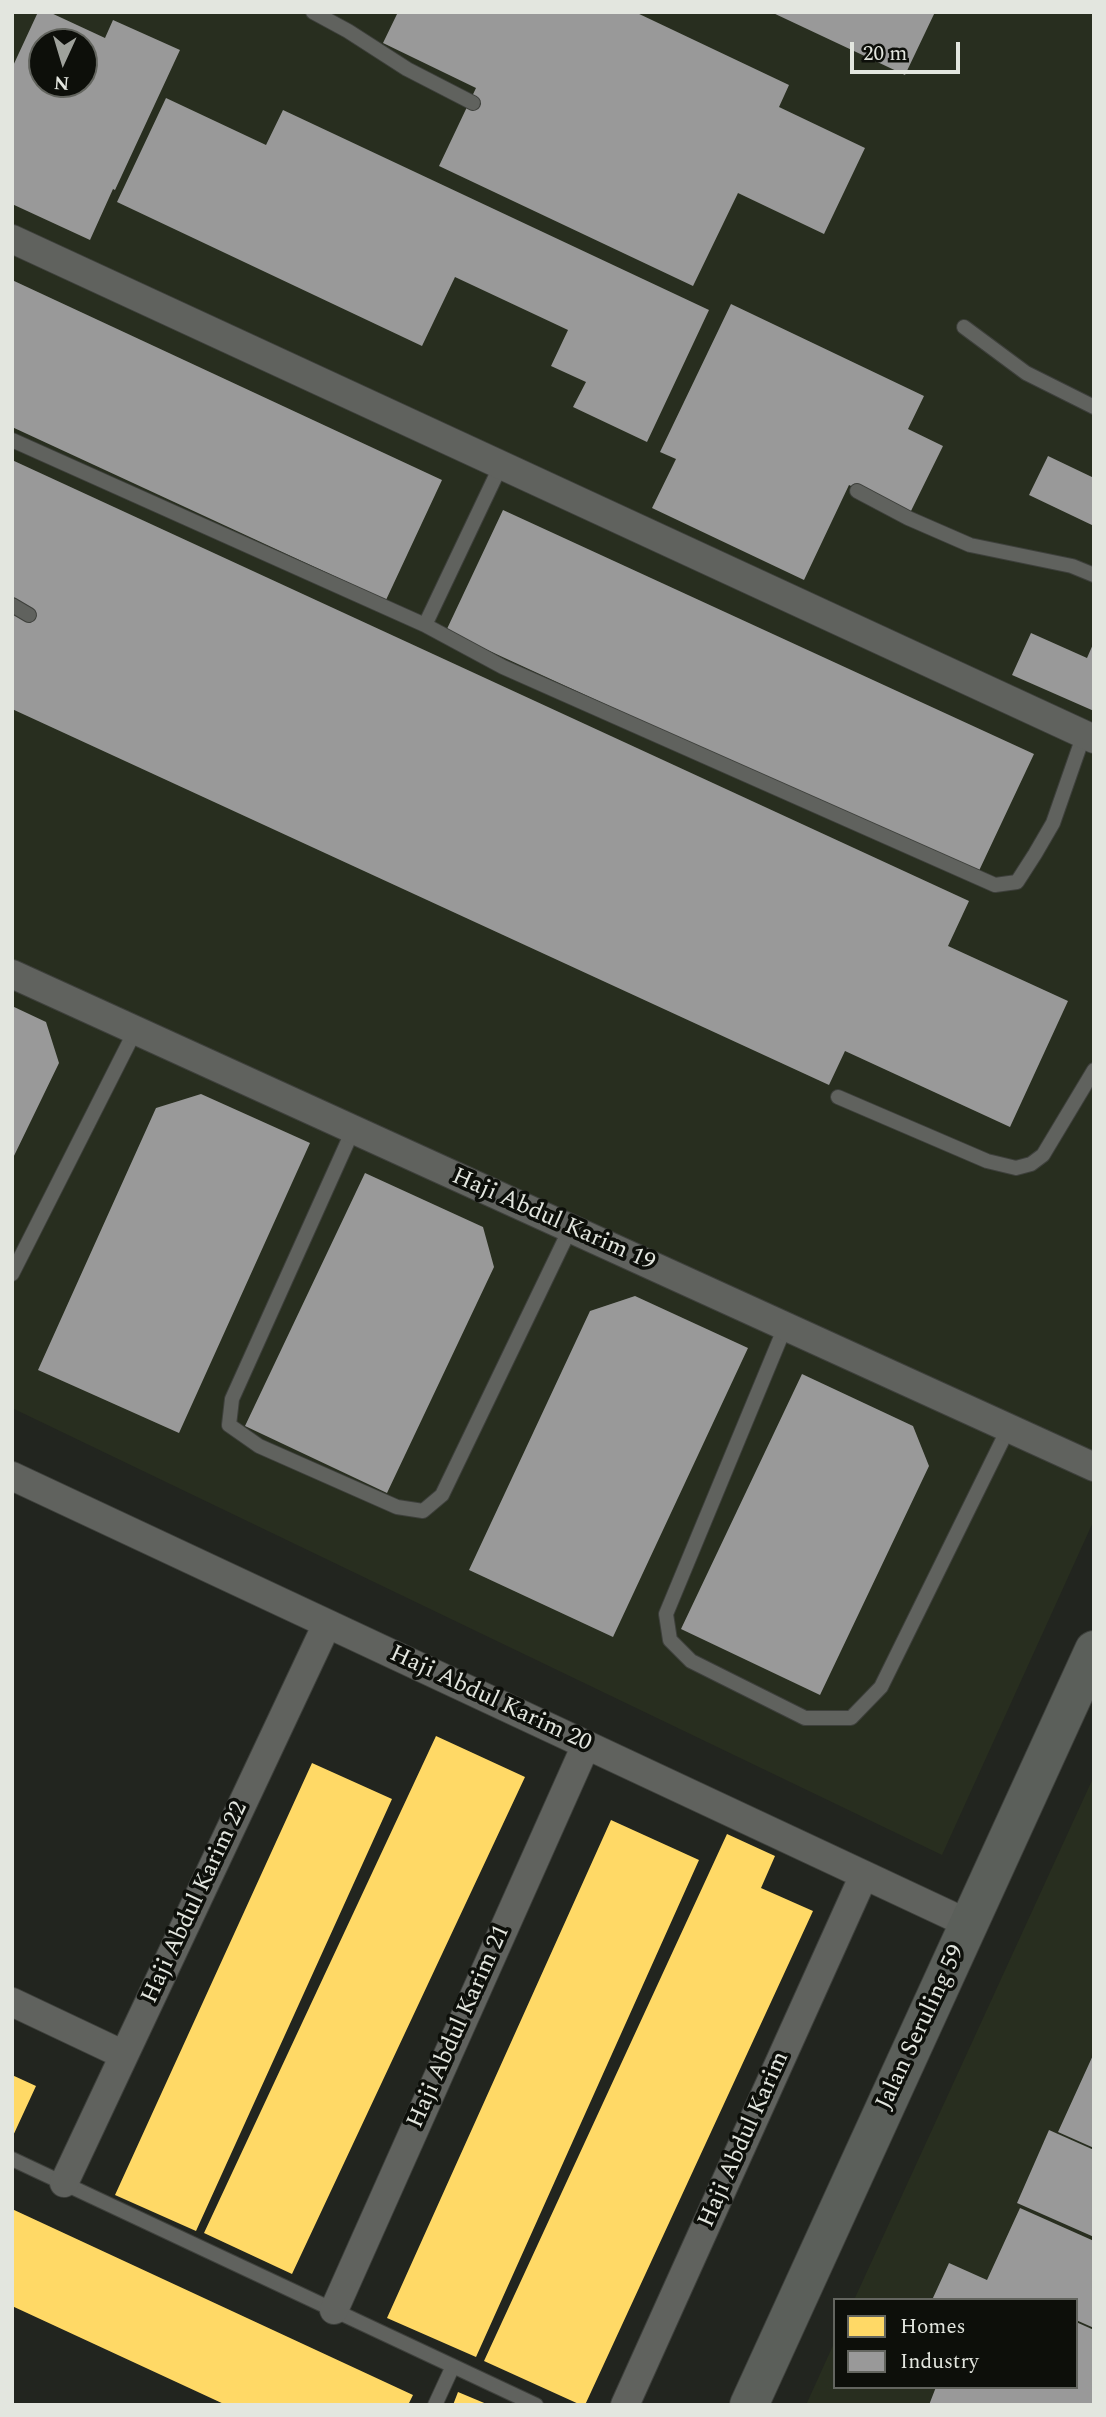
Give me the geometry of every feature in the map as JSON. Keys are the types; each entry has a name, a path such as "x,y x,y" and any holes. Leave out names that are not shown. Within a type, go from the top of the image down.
{"main road":[{"name":"Jalan Seruling 59","path":"749,2405 1094,1650"}],"street":[{"path":"12,239 1089,736"},
{"name":"Haji Abdul Karim 19","path":"12,974 1094,1467"},
{"name":"Haji Abdul Karim 20","path":"12,1476 969,1924"},
{"name":"Haji Abdul Karim 22","path":"64,2183 327,1624"},
{"name":"Haji Abdul Karim 21","path":"334,2310 586,1745"},
{"name":"Haji Abdul Karim","path":"625,2405 864,1875"},
{"path":"12,2002 124,2055"}],"lane":[{"path":"313,12 407,69 473,103"},
{"path":"964,327 1026,373 1094,407"},
{"path":"12,440 425,625 503,667 995,885 1017,882 1035,854 1053,823 1089,736"},
{"path":"425,625 501,466"},
{"path":"857,491 908,518 970,545 1072,566 1094,575"},
{"path":"12,605 29,615"},
{"path":"12,1274 135,1031"},
{"path":"838,1097 987,1161 1016,1168 1031,1164 1043,1155 1094,1070"},
{"path":"353,1130 232,1399 229,1425 259,1446 397,1507 423,1511 442,1496 570,1229"},
{"path":"786,1327 666,1614 670,1640 691,1661 805,1718 851,1718 881,1687 1008,1429"},
{"path":"12,2159 536,2405"},
{"path":"435,2405 453,2366"}],"shaded area":[{"path":"12,12 1094,12 1094,1520 942,1855 12,1408"},
{"path":"1094,1776 1094,2405 806,2405 833,2345 833,2389 1078,2389 1078,2298 855,2298"}],"building: Homes":[{"path":"436,1736 525,1777 292,2274 204,2233"},
{"path":"312,1763 392,1799 196,2231 115,2195"},
{"path":"611,1820 699,1860 476,2357 387,2318"},
{"path":"727,1834 775,1856 761,1888 813,1911 585,2405 581,2405 484,2361"},
{"path":"12,2075 36,2086 12,2138"},
{"path":"12,2209 413,2395 408,2405 226,2405 12,2306"},
{"path":"458,2392 489,2405 453,2405"}],"building: Industry":[{"path":"38,12 49,12 83,28 31,28"},
{"path":"398,12 635,12 789,85 779,107 865,148 824,234 738,193 693,286 439,166 476,88 383,43"},
{"path":"771,12 935,12 905,75"},
{"path":"113,20 180,50 90,240 12,204 12,68 28,34 28,98 98,98 98,35 105,38"},
{"path":"166,98 266,145 283,110 709,310 647,442 573,407 586,382 551,366 568,330 455,277 422,346 117,202"},
{"path":"12,280 442,480 386,600 12,427"},
{"path":"731,304 924,396 908,429 943,446 910,513 849,485 804,580 652,508 676,459 660,452"},
{"path":"1048,456 1094,478 1094,526 1029,495"},
{"path":"12,460 969,901 948,946 1068,1001 1010,1127 845,1051 829,1085 12,709"},
{"path":"503,510 1034,754 977,875 446,631"},
{"path":"1031,633 1087,658 1094,642 1094,711 1012,675"},
{"path":"12,1006 46,1022 59,1063 12,1160"},
{"path":"201,1094 310,1143 179,1433 38,1370 156,1108"},
{"path":"365,1173 483,1227 494,1267 387,1493 245,1426"},
{"path":"635,1296 748,1348 613,1637 469,1570 590,1311"},
{"path":"802,1374 913,1426 929,1466 820,1695 681,1629"},
{"path":"1094,2053 1094,2148 1058,2132"},
{"path":"1049,2130 1094,2150 1094,2237 1017,2203"},
{"path":"1020,2208 1094,2241 1094,2328 1078,2321 1078,2298 933,2298 949,2263 987,2280"},
{"path":"1078,2323 1094,2330 1094,2405 929,2405 935,2389 1078,2389"}]}
